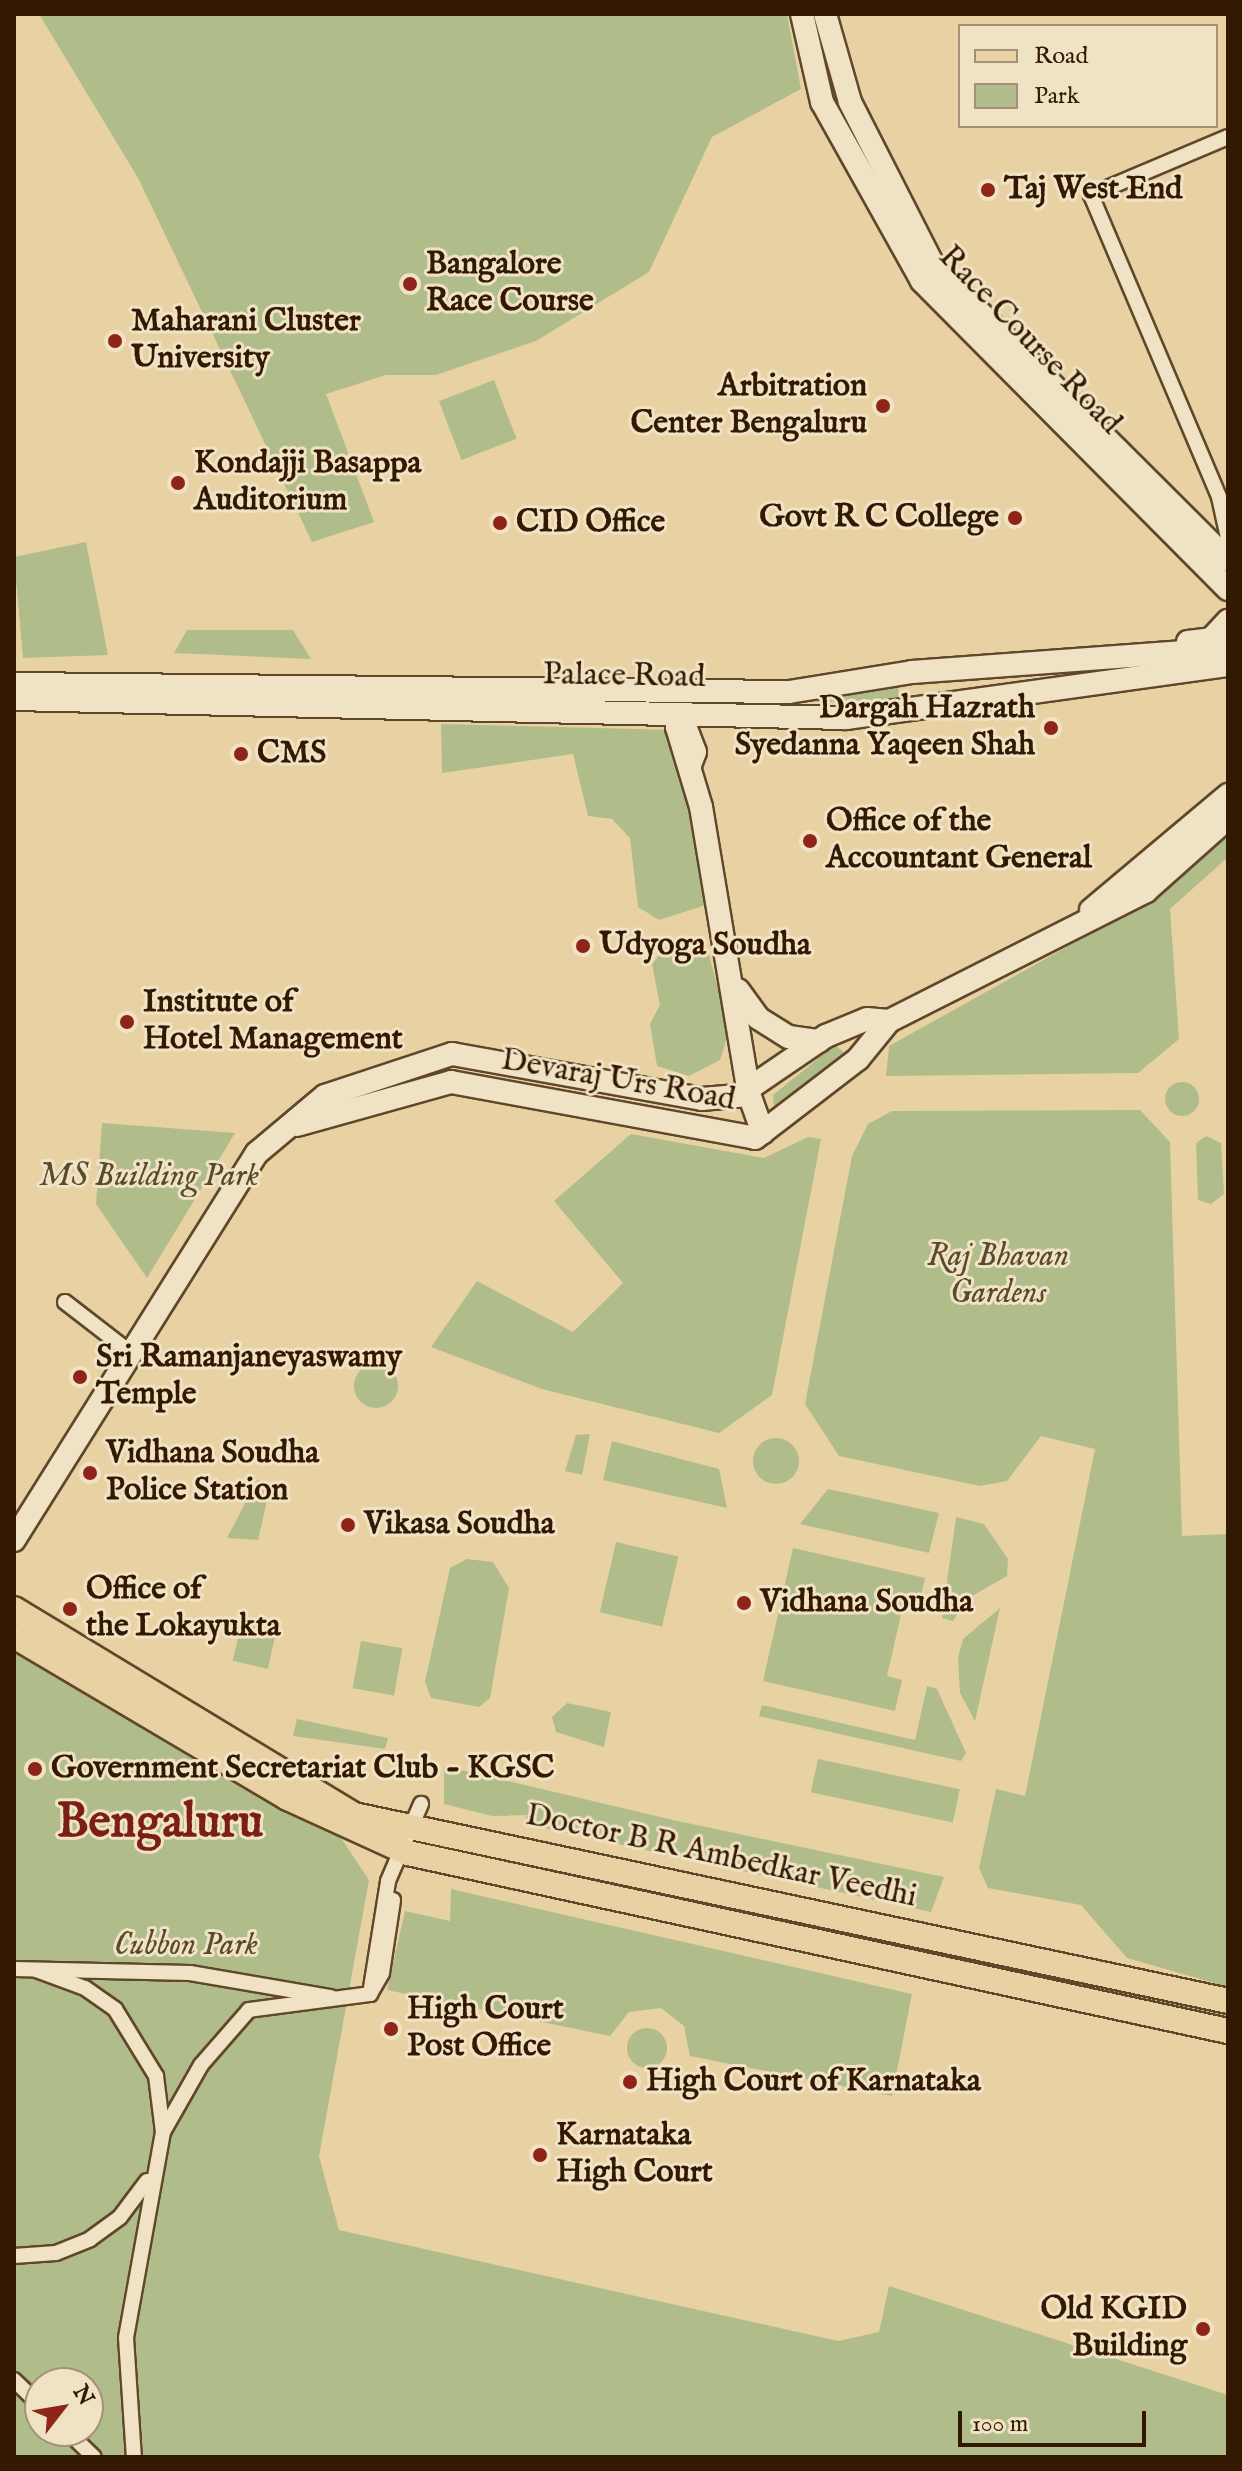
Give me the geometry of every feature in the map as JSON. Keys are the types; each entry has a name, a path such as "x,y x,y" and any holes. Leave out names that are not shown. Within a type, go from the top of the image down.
{"main road":[{"name":"Race Course Road","path":"802,14 822,102 922,281 1225,591"},
{"name":"Race Course Road","path":"825,14 850,102 934,267 1228,560"},
{"name":"Palace Road","path":"1090,662 1105,653 1211,639 1228,621"},
{"name":"Palace Road","path":"677,707 899,674 1090,662 1228,649"},
{"name":"Palace Road","path":"14,684 189,693 677,707 846,718 1228,665"},
{"path":"994,668 996,698"},
{"name":"Palace Road","path":"14,699 189,693"},
{"path":"677,707 695,752 690,765 732,983 749,1094 763,1133"},
{"name":"Devaraj Urs Road","path":"1069,929 1228,795"},
{"name":"Devaraj Urs Road","path":"297,1125 451,1082 721,1135 763,1133 858,1059 889,1021 1146,891 1228,818"},
{"path":"732,983 758,1018 789,1037 829,1036 860,1042 858,1059"},
{"name":"Devaraj Urs Road","path":"14,1540 257,1153 297,1125 318,1101 356,1080 452,1054 702,1099 749,1094 829,1036 867,1019 889,1021"},
{"name":"Doctor B R Ambedkar Veedhi","path":"14,1609 344,1810 1228,2001"},
{"name":"Doctor B R Ambedkar Veedhi","path":"14,1636 288,1798 402,1851 1228,2031"}],"street":[{"path":"1227,139 1091,195 1219,497 1228,538"},
{"path":"65,1302 131,1353"},
{"path":"134,2457 126,2338 163,2132 201,2065 249,2010 370,1994 382,1973 402,1851 413,1825"},
{"path":"14,1969 190,1973 331,1997"},
{"path":"36,1970 85,1988 129,2026 156,2076 163,2132"},
{"path":"14,2256 56,2253 90,2239 120,2217 158,2155"}],"green space":[{"name":"Bangalore Race Course","path":"39,14 787,14 801,89 712,137 649,272 536,341 436,375 386,375 326,394 374,522 312,542 138,178"},
{"path":"494,380 517,439 461,460 439,401"},
{"path":"86,542 108,655 23,658 14,557"},
{"path":"187,630 293,630 311,659 174,653"},
{"path":"897,681 900,703 787,701"},
{"path":"441,724 676,730 706,905 659,920 638,907 630,838 612,819 588,816 573,754 442,773"},
{"path":"1228,830 1228,857 1170,909 1179,1039 1138,1073 886,1076 889,1046 1146,903"},
{"path":"705,940 729,1031 720,1060 689,1076 657,1066 650,1024 660,1005 652,964 666,947"},
{"path":"835,1045 847,1055 774,1109 773,1095"},
{"path":"1182,1082 1194,1087 1199,1099 1194,1111 1182,1116 1170,1111 1165,1099 1170,1087"},
{"name":"Raj Bhavan Gardens","path":"1140,1110 1170,1142 1182,1536 1228,1534 1228,1987 1127,1958 1081,1905 988,1888 979,1868 996,1789 1025,1796 1095,1449 1041,1436 1007,1481 980,1486 839,1456 805,1404 852,1156 868,1124 892,1111"},
{"name":"MS Building Park","path":"102,1123 235,1133 147,1278 96,1204"},
{"path":"631,1134 764,1158 808,1137 821,1139 772,1395 719,1433 542,1389 431,1347 477,1281 573,1332 623,1283 554,1201"},
{"path":"1206,1136 1221,1143 1224,1194 1211,1204 1198,1200 1196,1143"},
{"path":"376,1364 392,1370 398,1386 392,1402 376,1408 360,1402 354,1386 360,1370"},
{"path":"590,1434 582,1475 565,1471 576,1435"},
{"path":"776,1438 792,1445 799,1461 792,1477 776,1484 760,1477 753,1461 760,1445"},
{"path":"612,1441 719,1469 727,1508 603,1480"},
{"path":"257,1480 271,1483 258,1540 227,1538"},
{"path":"828,1489 939,1513 929,1553 800,1524"},
{"path":"956,1517 984,1524 1008,1559 1007,1576 967,1599 953,1621 942,1618"},
{"path":"616,1542 678,1556 662,1627 600,1612"},
{"path":"793,1548 925,1578 918,1609 903,1606 887,1676 902,1680 895,1711 763,1681"},
{"path":"467,1559 493,1562 509,1588 490,1698 479,1707 431,1698 425,1682 450,1568"},
{"path":"1000,1608 975,1721 960,1693 958,1658 963,1639"},
{"path":"243,1616 278,1624 268,1669 233,1661"},
{"path":"361,1641 402,1648 394,1696 353,1688"},
{"name":"Cubbon Park","path":"14,1652 337,1832 369,1880 319,2156 339,2230 838,2341 879,2332 889,2286 1228,2395 1228,2457 14,2457"},
{"path":"927,1686 937,1689 966,1753 961,1761 759,1716 762,1705 915,1740"},
{"path":"567,1703 611,1712 604,1747 556,1732 552,1717"},
{"path":"297,1719 388,1738 385,1749 293,1736"},
{"path":"818,1759 960,1789 953,1822 811,1792"},
{"path":"444,1766 673,1820 944,1877 931,1912 526,1824 526,1815 492,1816 444,1804"},
{"path":"447,1846 929,1949 928,1956 445,1854"},
{"path":"451,1889 912,1994 892,2096 690,2056 684,2026 661,2008 629,2012 610,2036 387,1990 405,1911 450,1921"},
{"path":"952,1956 1228,2011 1228,2021 954,1961"},
{"path":"647,2028 661,2034 667,2048 661,2062 647,2068 633,2062 627,2048 633,2034"}],"place":[{"name":"Taj West End","path":"988,190"},
{"name":"Bangalore Race Course","path":"410,284"},
{"name":"Maharani Cluster University","path":"115,341"},
{"name":"Arbitration Center Bengaluru","path":"883,406"},
{"name":"Kondajji Basappa Auditorium","path":"178,483"},
{"name":"Govt R C College","path":"1015,518"},
{"name":"CID Office","path":"500,523"},
{"name":"Dargah Hazrath Syedanna Yaqeen Shah","path":"1051,728"},
{"name":"CMS","path":"241,754"},
{"name":"Office of the Accountant General","path":"810,841"},
{"name":"Udyoga Soudha","path":"583,946"},
{"name":"Institute of Hotel Management","path":"127,1022"},
{"name":"Sri Ramanjaneyaswamy Temple","path":"80,1377"},
{"name":"Vidhana Soudha Police Station","path":"90,1473"},
{"name":"Vikasa Soudha","path":"348,1525"},
{"name":"Vidhana Soudha","path":"744,1603"},
{"name":"Office of the Lokayukta","path":"70,1609"},
{"name":"Government Secretariat Club - KGSC","path":"35,1769"},
{"name":"High Court Post Office","path":"391,2029"},
{"name":"High Court of Karnataka","path":"630,2082"},
{"name":"Karnataka High Court","path":"540,2155"},
{"name":"Old KGID Building","path":"1203,2329"}],"district":[{"name":"Bengaluru","path":"160,1824"}]}
